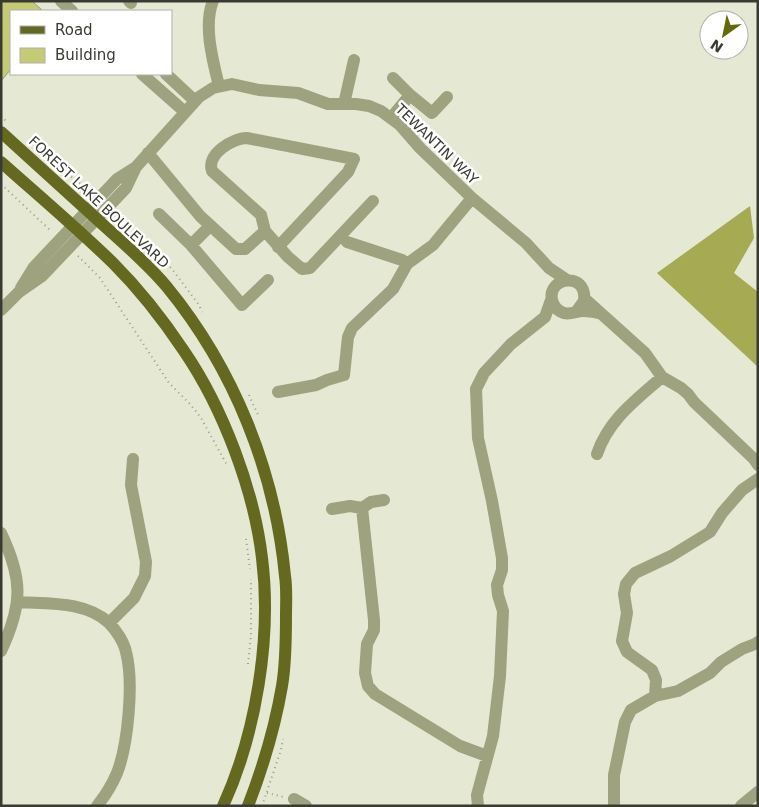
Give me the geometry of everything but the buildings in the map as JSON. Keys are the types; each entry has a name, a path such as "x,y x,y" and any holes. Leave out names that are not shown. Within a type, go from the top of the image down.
{"main road":[{"name":"FOREST LAKE BOULEVARD","path":"1,132 141,259 166,287 191,319 219,365 239,403 257,447 272,496 286,578 286,634 282,684 272,735 248,806"},
{"path":"1,162 114,264 147,302 185,352 215,406 235,452 253,510 262,558 265,606 263,650 258,692 243,751 223,806"}],"street":[{"path":"61,1 71,10"},
{"path":"4,302 19,292 34,267 64,244 92,215 126,188 136,167 195,101 205,92 220,86 213,62 209,28 210,8 213,1"},
{"path":"344,104 354,60"},
{"path":"143,75 185,112"},
{"path":"167,75 195,101"},
{"path":"393,78 432,113 447,98"},
{"name":"TEWANTIN WAY","path":"220,86 232,84 259,90 284,91 328,104 369,106 392,118 472,198 526,243 544,260 549,268 567,280"},
{"path":"392,118 410,95"},
{"path":"278,247 348,172 354,159 247,138 240,138 230,142 215,156 211,167 216,174 261,215 266,231 278,247 298,267 308,270 373,201"},
{"path":"148,154 210,226 232,247 239,250 249,246 266,231"},
{"path":"278,392 316,385 344,376 348,337 352,328 393,289 407,264 433,245 472,198"},
{"path":"158,214 191,245 242,305 268,280"},
{"path":"191,245 210,226"},
{"path":"346,242 402,260 407,264"},
{"path":"549,268 552,294 557,309 567,314 576,312 599,313"},
{"path":"545,317 557,284 567,280 577,283 584,291 585,299 582,306 576,312"},
{"path":"585,299 645,353 662,377 688,394 758,465"},
{"path":"478,806 477,795 492,736 500,676 502,611 497,585 502,570 502,558 478,438 476,389 484,373 511,344 545,317 562,312"},
{"path":"597,454 603,437 618,417 662,377"},
{"path":"109,623 134,598 144,576 146,562 131,484 133,458"},
{"path":"655,696 656,680 652,670 627,652 622,641 627,613 624,594 626,584 635,573 671,556 710,532 722,513 742,490 758,479"},
{"path":"332,509 350,506 362,508 371,502 384,500"},
{"path":"362,508 374,620 374,630 367,644 365,673 368,686 375,694 460,746 487,756"},
{"path":"1,532 10,552 17,581 18,602 15,617 1,651"},
{"path":"18,602 75,606 93,612 109,623 120,637 126,651 129,668 128,712 124,750 116,774 106,794 97,806"},
{"path":"614,806 614,775 625,722 631,710 655,696 678,691 710,673 721,662 742,649 758,642"},
{"path":"741,806 758,792"},
{"path":"294,799 306,806"}],"path":[{"path":"1,184 100,278 169,384 190,404 201,418 227,465"},
{"path":"246,539 251,577 251,635 248,668"},
{"path":"255,788 268,794 294,799"},
{"path":"262,806 268,794"}],"green space":[{"path":"750,206 754,238 734,273 758,292 758,367 657,273"}]}
